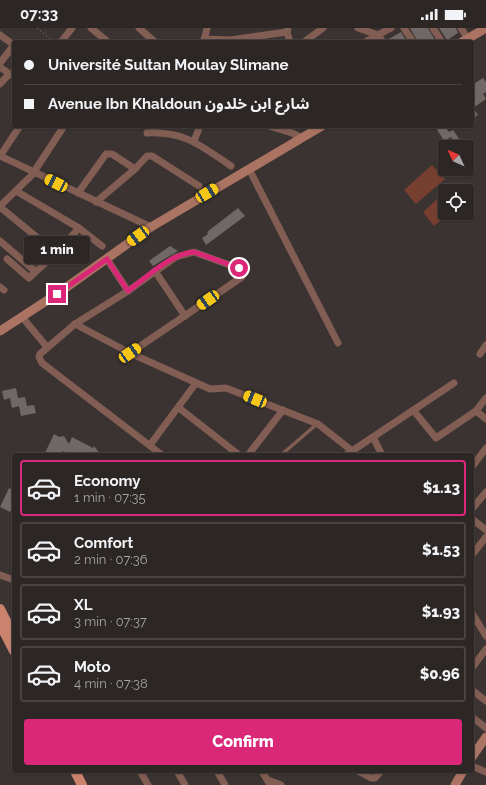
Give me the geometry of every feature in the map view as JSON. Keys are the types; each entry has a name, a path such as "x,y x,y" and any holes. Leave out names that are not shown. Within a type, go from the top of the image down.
{"main road":[{"path":"0,609 12,633"},
{"path":"0,624 12,647"},
{"path":"76,773 82,785"},
{"path":"83,773 90,785"}],"street":[{"path":"65,40 72,28"},
{"path":"91,28 106,40"},
{"path":"138,28 153,40"},
{"path":"207,28 204,40 230,40 288,30 290,40"},
{"path":"307,40 323,28"},
{"path":"358,28 378,35 382,40"},
{"path":"369,40 391,28"},
{"path":"404,28 412,40"},
{"path":"433,28 441,40"},
{"path":"461,28 465,40 486,28"},
{"path":"0,35 12,44"},
{"path":"0,63 12,48"},
{"path":"0,67 12,76 0,84"},
{"path":"19,128 0,156 151,227"},
{"path":"56,253 1,204 34,173 63,128"},
{"path":"194,141 199,128"},
{"path":"283,128 302,138"},
{"path":"0,331 107,259 151,227 319,128"},
{"path":"147,132 178,135 194,141 231,166"},
{"path":"78,194 106,154 112,154 135,169"},
{"path":"96,202 135,169 147,156 152,156 199,186"},
{"path":"249,169 338,344"},
{"path":"16,191 79,228 102,246"},
{"path":"7,259 27,278 56,253 79,228"},
{"path":"0,241 35,271"},
{"path":"130,353 242,277 243,270 194,252 176,257 128,291 75,324 40,354 39,357 42,362 160,453"},
{"path":"107,259 128,291"},
{"path":"156,271 184,316"},
{"path":"22,317 47,347"},
{"path":"75,324 130,353 210,389 226,388 318,424 348,453 454,383"},
{"path":"480,354 486,345"},
{"path":"150,445 179,408 196,383"},
{"path":"414,410 436,438 476,412 486,398"},
{"path":"179,408 236,453"},
{"path":"250,453 283,410"},
{"path":"476,412 486,420"},
{"path":"373,437 381,453"},
{"path":"474,464 486,448"},
{"path":"474,507 486,492"},
{"path":"474,521 486,530"},
{"path":"474,552 486,537"},
{"path":"0,575 12,579"},
{"path":"474,616 486,636"},
{"path":"474,665 486,649"},
{"path":"474,692 486,701"},
{"path":"474,719 486,728"},
{"path":"474,751 486,737"},
{"path":"474,767 486,772"},
{"path":"141,773 148,785"},
{"path":"178,773 185,785"},
{"path":"218,773 225,785"},
{"path":"263,773 269,783 281,785"},
{"path":"363,773 375,778 379,773"},
{"path":"455,785 462,773"}],"lane":[{"path":"283,453 318,424"}],"path":[{"path":"37,28 52,40"}],"shaded area":[{"path":"432,165 438,171 438,176 442,176 445,179 416,204 404,190"},
{"path":"438,198 438,220 441,220 434,226 423,212"}],"building":[{"path":"410,28 428,28 435,40 417,40"},
{"path":"439,28 456,28 458,33 447,40"},
{"path":"401,32 406,40 387,40"},
{"path":"483,78 486,82 486,92 483,94 486,99 474,107 474,84"},
{"path":"474,109 478,115 474,118"},
{"path":"436,128 446,128 449,132 453,130 460,140 453,140 451,137 443,140"},
{"path":"238,208 245,216 206,245 202,238 208,234 207,232"},
{"path":"170,246 178,251 153,266 149,261"},
{"path":"16,388 18,398 25,397 27,406 34,405 36,413 21,416 19,406 12,408 10,398 4,400 2,391"},
{"path":"54,434 59,437 64,436 69,444 72,437 93,448 94,446 99,453 66,453 62,451 62,453 45,453"},
{"path":"9,488 12,490 12,508 10,512 0,507"}],"route":[{"path":"57,294 107,259 128,291 176,257 194,252 239,268"}]}
